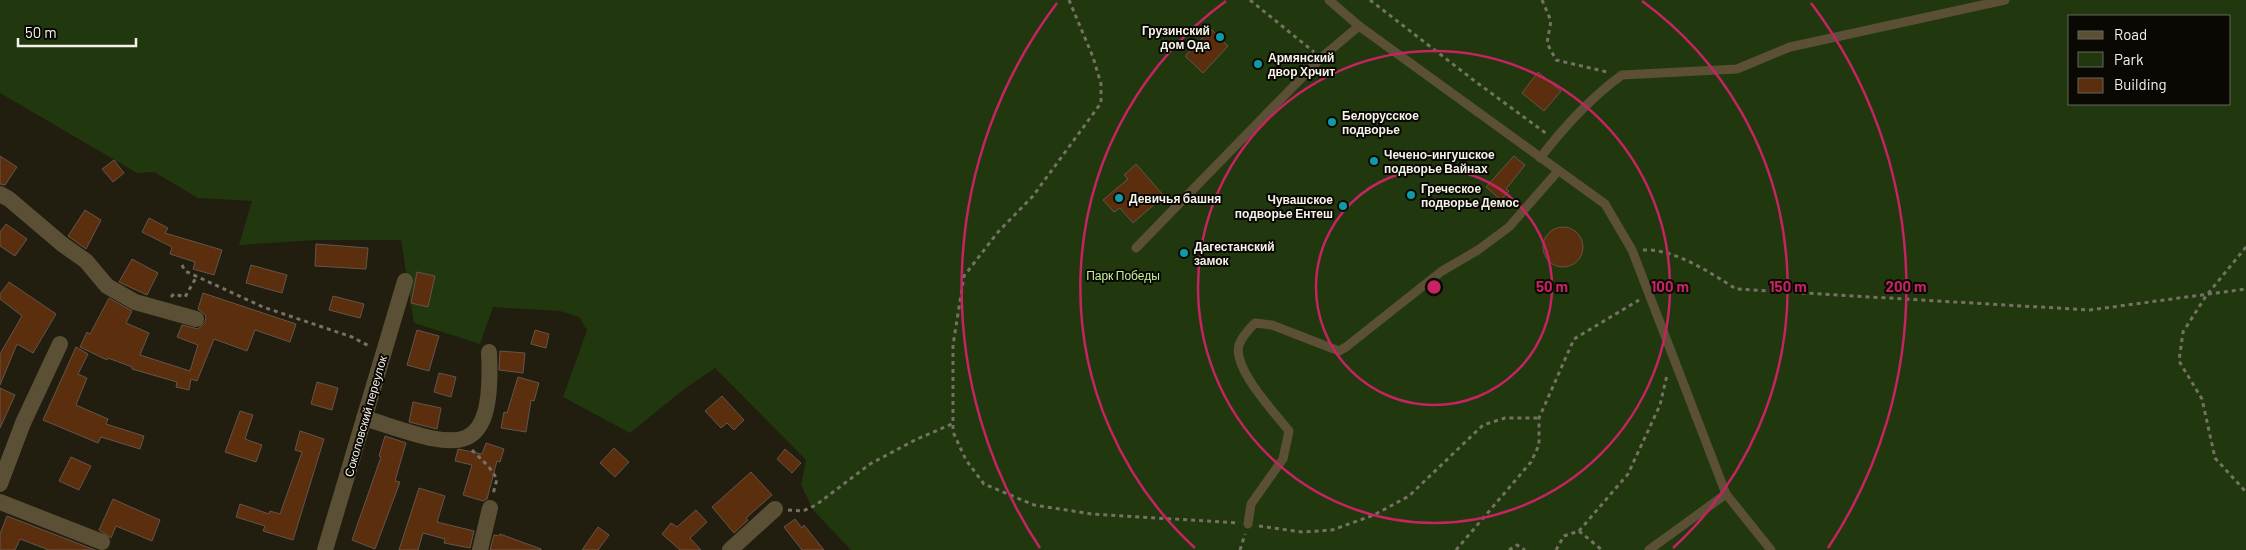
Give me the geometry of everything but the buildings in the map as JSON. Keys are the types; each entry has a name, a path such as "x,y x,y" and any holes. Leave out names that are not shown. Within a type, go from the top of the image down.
{"street":[{"path":"0,194 9,199 62,244 86,261 107,286 135,302 196,319"},
{"name":"Соколовский переулок","path":"325,550 404,281"},
{"path":"0,484 23,423 60,344"},
{"path":"364,418 441,441 460,441 473,434 484,421 491,383 489,352"},
{"path":"0,502 102,542"},
{"path":"480,550 490,508"},
{"path":"730,550 775,508"}],"lane":[{"path":"1329,0 1359,26 1558,172 1605,204 1632,250 1726,494 1771,550"},
{"path":"1540,158 1607,86 1622,75 1737,69 1790,47 2005,0"},
{"path":"1136,248 1321,58 1359,26"},
{"path":"1248,524 1251,504 1284,459 1289,431 1239,363 1239,346 1247,332 1255,323 1272,324 1339,351 1442,271 1478,250 1509,227 1558,172"},
{"path":"1649,550 1726,494"}],"path":[{"path":"1069,0 1093,57 1101,84 1101,104 1033,196 998,232 964,276 953,345 952,424 953,432 966,460 984,484 1034,505 1092,514 1248,524 1302,532 1332,530 1374,515 1409,496 1483,425 1505,418 1539,418"},
{"path":"1250,0 1321,58"},
{"path":"1370,0 1555,140"},
{"path":"1542,0 1551,21 1547,43 1556,60 1622,75"},
{"path":"2246,247 2206,296 2183,332 2179,361 2202,399 2215,458 2246,492"},
{"path":"1632,250 1654,249 1700,267 1736,289 2090,310 2206,296 2246,289"},
{"path":"182,265 185,272 198,276 263,307 352,337 383,353"},
{"path":"161,309 174,294 185,297 198,276"},
{"path":"1456,550 1531,462 1539,445 1539,418 1574,339 1649,294"},
{"path":"1556,550 1564,536 1579,531 1628,474 1660,405 1673,353"},
{"path":"775,508 803,511 816,505 870,464 915,440 952,424"},
{"path":"450,441 470,449 489,467 497,479 490,508"},
{"path":"1579,531 1602,550"},
{"path":"1509,550 1517,545 1525,550"}],"green space":[{"name":"Парк Победы","path":"0,0 2246,0 2246,550 851,550 813,510 801,485 806,460 715,368 683,390 630,433 563,397 587,330 579,317 560,311 493,307 480,344 414,323 401,240 315,240 239,245 252,201 198,198 154,172 137,173 0,93"}],"place":[{"name":"Грузинский дом Ода","path":"1220,37"},
{"name":"Армянский двор Хрчит","path":"1258,64"},
{"name":"Белорусское подворье","path":"1332,122"},
{"name":"Чечено-ингушское подворье Вайнах","path":"1374,161"},
{"name":"Греческое подворье Демос","path":"1411,195"},
{"name":"Девичья башня","path":"1119,198"},
{"name":"Чувашское подворье Ентеш","path":"1343,206"},
{"name":"Дагестанский замок","path":"1184,253"}]}
